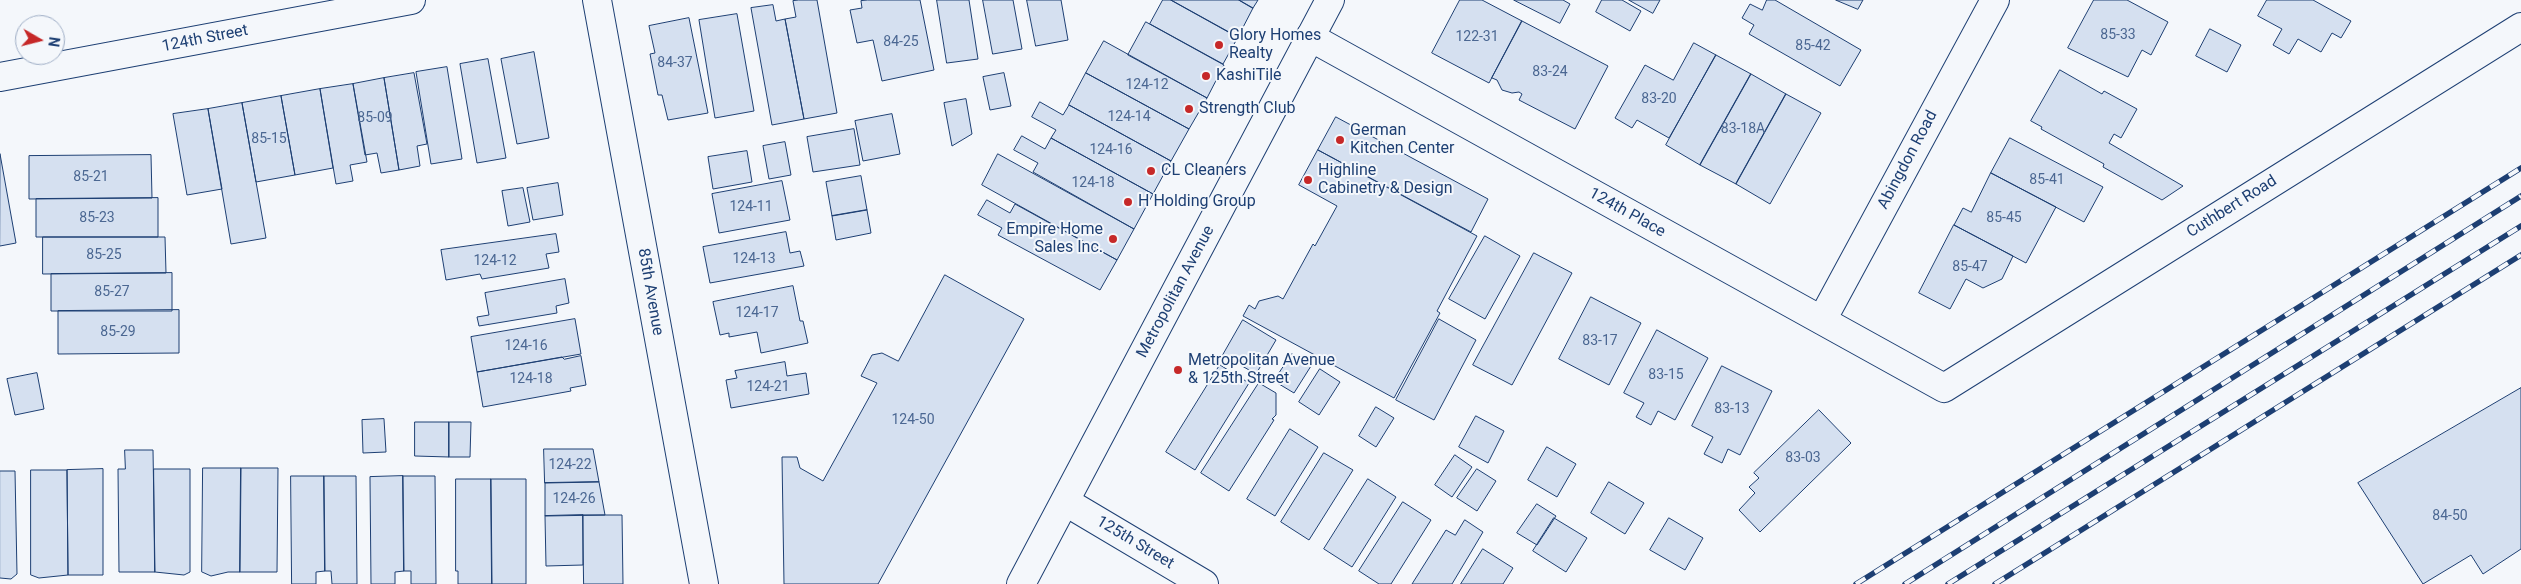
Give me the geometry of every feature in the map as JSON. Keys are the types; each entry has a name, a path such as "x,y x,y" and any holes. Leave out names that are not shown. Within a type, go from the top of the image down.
{"street":[{"name":"124th Street","path":"0,77 411,0"},
{"name":"85th Avenue","path":"597,0 704,584"},
{"name":"Metropolitan Avenue","path":"1020,584 1066,502 1330,0"},
{"name":"Abingdon Road","path":"1822,320 1995,0"},
{"name":"Cuthbert Road","path":"1944,388 2521,27"},
{"name":"124th Place","path":"1310,37 1944,388"},
{"name":"125th Street","path":"1066,502 1204,584"}],"building":[{"path":"817,0 837,113 804,119 785,19 796,17 793,1"},
{"path":"920,0 934,70 882,81 873,40 857,43 850,10 862,8 861,1"},
{"path":"937,0 969,0 978,59 947,63"},
{"path":"983,0 1013,0 1022,49 993,54"},
{"path":"1027,0 1061,0 1068,40 1036,46"},
{"path":"1163,0 1171,0 1238,37 1223,64 1150,24"},
{"path":"1171,0 1239,0 1253,8 1238,37"},
{"path":"1239,0 1258,0 1253,8"},
{"path":"1460,0 1482,0 1522,21 1489,83 1432,53"},
{"path":"1514,0 1563,0 1570,4 1560,23"},
{"path":"1602,0 1622,0 1641,11 1630,31 1596,12"},
{"path":"1629,0 1660,0 1653,13"},
{"path":"1767,0 1775,0 1861,50 1840,86 1749,34 1754,25 1742,18 1750,4 1762,10"},
{"path":"1836,0 1863,0 1858,9"},
{"path":"2094,0 2127,0 2168,22 2151,55 2142,50 2128,77 2068,48"},
{"path":"2267,0 2313,0 2351,21 2341,38 2332,33 2321,52 2298,39 2289,54 2273,45 2282,29 2258,16"},
{"path":"773,5 776,21 785,19 804,119 772,125 751,8"},
{"path":"737,14 754,111 715,118 699,20"},
{"path":"689,18 708,113 668,120 662,95 658,95 650,54 655,53 649,26"},
{"path":"1522,21 1608,66 1575,129 1519,100 1522,94 1519,92 1512,93 1502,90 1497,80 1492,78"},
{"path":"1146,22 1224,65 1207,98 1128,55"},
{"path":"2210,29 2241,45 2227,72 2196,56"},
{"path":"1104,41 1207,98 1189,129 1086,73"},
{"path":"1694,43 1716,55 1669,138 1637,120 1632,128 1615,118 1645,65 1673,80"},
{"path":"534,52 549,138 517,144 501,59"},
{"path":"1716,55 1751,74 1700,165 1666,145"},
{"path":"488,59 506,158 477,163 460,64"},
{"path":"447,67 462,159 431,164 416,72"},
{"path":"2060,70 2102,94 2104,91 2137,109 2121,138 2114,134 2109,143 2183,186 2162,200 2103,167 2104,164 2041,129 2042,127 2031,121"},
{"path":"414,73 427,144 417,146 420,166 399,170 384,78"},
{"path":"1004,73 1011,106 990,110 983,77"},
{"path":"1086,73 1189,129 1171,161 1069,105"},
{"path":"1751,74 1786,94 1736,184 1700,165"},
{"path":"384,78 399,170 381,173 377,153 365,155 353,84"},
{"path":"353,84 367,162 350,165 353,181 336,184 320,89"},
{"path":"320,89 333,168 295,175 281,96"},
{"path":"1786,94 1821,113 1770,204 1736,184"},
{"path":"281,96 295,175 256,182 242,103"},
{"path":"966,99 972,134 952,146 944,103"},
{"path":"1040,102 1063,115 1069,105 1171,161 1153,194 1051,138 1056,130 1032,117"},
{"path":"242,103 266,238 231,244 208,109"},
{"path":"208,109 222,189 187,195 173,114"},
{"path":"892,114 900,154 863,161 855,121"},
{"path":"1336,117 1488,199 1471,232 1318,150"},
{"path":"854,129 860,165 813,172 807,137"},
{"path":"1022,136 1045,149 1051,138 1153,194 1134,229 1033,172 1038,163 1014,150"},
{"path":"2010,138 2103,187 2084,222 1991,173"},
{"path":"785,142 791,175 769,179 763,146"},
{"path":"1318,150 1477,236 1437,311 1440,313 1394,398 1243,316 1249,305 1255,309 1259,301 1278,296 1283,299 1313,244 1315,246 1337,206 1299,185"},
{"path":"747,151 752,182 713,189 708,157"},
{"path":"0,154 16,243 0,246"},
{"path":"998,154 1134,229 1117,260 982,185"},
{"path":"151,155 152,198 29,199 29,156"},
{"path":"1991,173 2056,207 2026,263 1954,225 1963,208 1971,212"},
{"path":"861,176 867,210 832,216 826,182"},
{"path":"782,181 790,220 719,233 712,194"},
{"path":"558,183 563,215 533,220 527,188"},
{"path":"523,188 530,222 508,226 502,191"},
{"path":"158,198 158,237 36,237 36,199"},
{"path":"987,200 1010,213 1015,204 1117,260 1100,290 998,235 1002,228 978,215"},
{"path":"867,210 871,233 836,240 832,216"},
{"path":"1954,225 2013,256 2002,279 1983,288 1966,279 1950,309 1919,293"},
{"path":"786,232 790,253 800,251 804,266 710,283 703,247"},
{"path":"556,234 559,252 546,254 549,268 482,279 480,274 446,280 441,250"},
{"path":"1485,236 1520,256 1485,319 1449,299"},
{"path":"43,237 165,237 166,273 43,274"},
{"path":"1534,253 1572,273 1512,385 1473,365"},
{"path":"172,273 172,311 51,311 51,274"},
{"path":"945,275 1024,319 878,584 784,584 782,457 797,457 800,468 823,481 877,383 861,376 872,355 882,353 898,361"},
{"path":"565,279 569,303 556,306 557,313 479,326 477,317 489,315 485,293"},
{"path":"793,286 800,321 803,321 808,343 761,353 757,332 729,337 729,333 720,335 713,302"},
{"path":"1591,297 1641,323 1609,385 1559,359"},
{"path":"179,310 179,353 58,354 58,311"},
{"path":"575,319 581,354 477,372 471,337"},
{"path":"1439,319 1476,340 1434,420 1396,400"},
{"path":"1243,320 1276,340 1256,374 1223,355"},
{"path":"1657,330 1708,358 1675,420 1658,411 1651,425 1636,417 1644,403 1624,393"},
{"path":"1292,354 1311,366 1294,393 1274,381"},
{"path":"581,356 586,385 570,388 571,391 483,407 477,372 562,357 564,359"},
{"path":"785,362 787,376 806,373 809,394 731,408 726,380 737,378 735,371"},
{"path":"1220,365 1249,383 1195,470 1166,452"},
{"path":"1722,366 1772,391 1740,455 1728,449 1722,463 1704,454 1713,437 1692,426"},
{"path":"1320,369 1340,382 1319,415 1299,402"},
{"path":"37,373 44,409 15,415 7,379"},
{"path":"1259,383 1276,393 1276,415 1229,491 1201,473"},
{"path":"2521,388 2521,549 2483,574 2471,555 2423,584 2358,483"},
{"path":"1376,407 1394,418 1376,447 1359,436"},
{"path":"1819,410 1851,443 1760,532 1739,510 1755,493 1749,487 1759,478 1754,473"},
{"path":"1476,416 1504,431 1488,463 1459,447"},
{"path":"384,419 386,452 363,453 362,420"},
{"path":"415,422 449,422 449,457 415,456"},
{"path":"449,422 471,422 470,457 449,457"},
{"path":"1290,429 1318,447 1275,516 1247,499"},
{"path":"1547,447 1576,464 1557,497 1528,480"},
{"path":"544,449 593,449 599,482 545,483"},
{"path":"125,450 153,450 155,572 119,572 118,469 125,469"},
{"path":"1324,453 1353,470 1309,540 1281,522"},
{"path":"1455,455 1472,467 1452,497 1435,485"},
{"path":"203,468 241,468 240,572 228,572 211,576 202,572"},
{"path":"241,468 278,468 277,572 240,572"},
{"path":"103,469 103,575 68,575 67,470"},
{"path":"154,469 190,469 190,572 184,575 155,572"},
{"path":"1477,469 1496,481 1477,511 1457,498"},
{"path":"31,470 67,470 68,575 39,578 31,575"},
{"path":"0,471 15,471 17,574 11,579 0,578"},
{"path":"291,476 324,476 325,571 316,572 316,584 292,584"},
{"path":"324,476 356,476 357,584 332,584 331,571 325,571"},
{"path":"403,476 435,476 436,584 411,584 411,571 404,571"},
{"path":"403,476 404,571 395,572 395,584 371,584 370,477"},
{"path":"456,479 491,479 492,584 458,584 458,571 456,571"},
{"path":"491,479 526,479 526,584 492,584"},
{"path":"1368,479 1396,497 1352,567 1324,549"},
{"path":"599,482 605,515 545,516 545,483"},
{"path":"1609,482 1644,503 1625,534 1591,513"},
{"path":"1403,502 1431,520 1391,584 1379,584 1359,571"},
{"path":"1537,504 1556,516 1537,545 1517,533"},
{"path":"583,515 622,515 623,584 584,584"},
{"path":"583,515 583,565 546,566 545,516"},
{"path":"1554,518 1587,538 1566,572 1533,551"},
{"path":"1669,518 1703,538 1685,570 1650,550"},
{"path":"1465,520 1483,532 1452,584 1412,584 1446,530 1455,535"},
{"path":"1483,549 1513,568 1503,584 1461,584"}],"railway":[{"path":"1856,584 2521,168"},
{"path":"1905,584 2521,196"},
{"path":"1948,584 2521,226"},
{"path":"1995,584 2521,255"}],"place":[{"name":"Glory Homes Realty","path":"1219,45"},
{"name":"KashiTile","path":"1206,76"},
{"name":"Strength Club","path":"1189,109"},
{"name":"German Kitchen Center","path":"1340,140"},
{"name":"CL Cleaners","path":"1151,171"},
{"name":"Highline Cabinetry & Design","path":"1308,180"},
{"name":"H Holding Group","path":"1128,202"},
{"name":"Empire Home Sales Inc.","path":"1113,239"},
{"name":"Metropolitan Avenue & 125th Street","path":"1178,370"}]}
